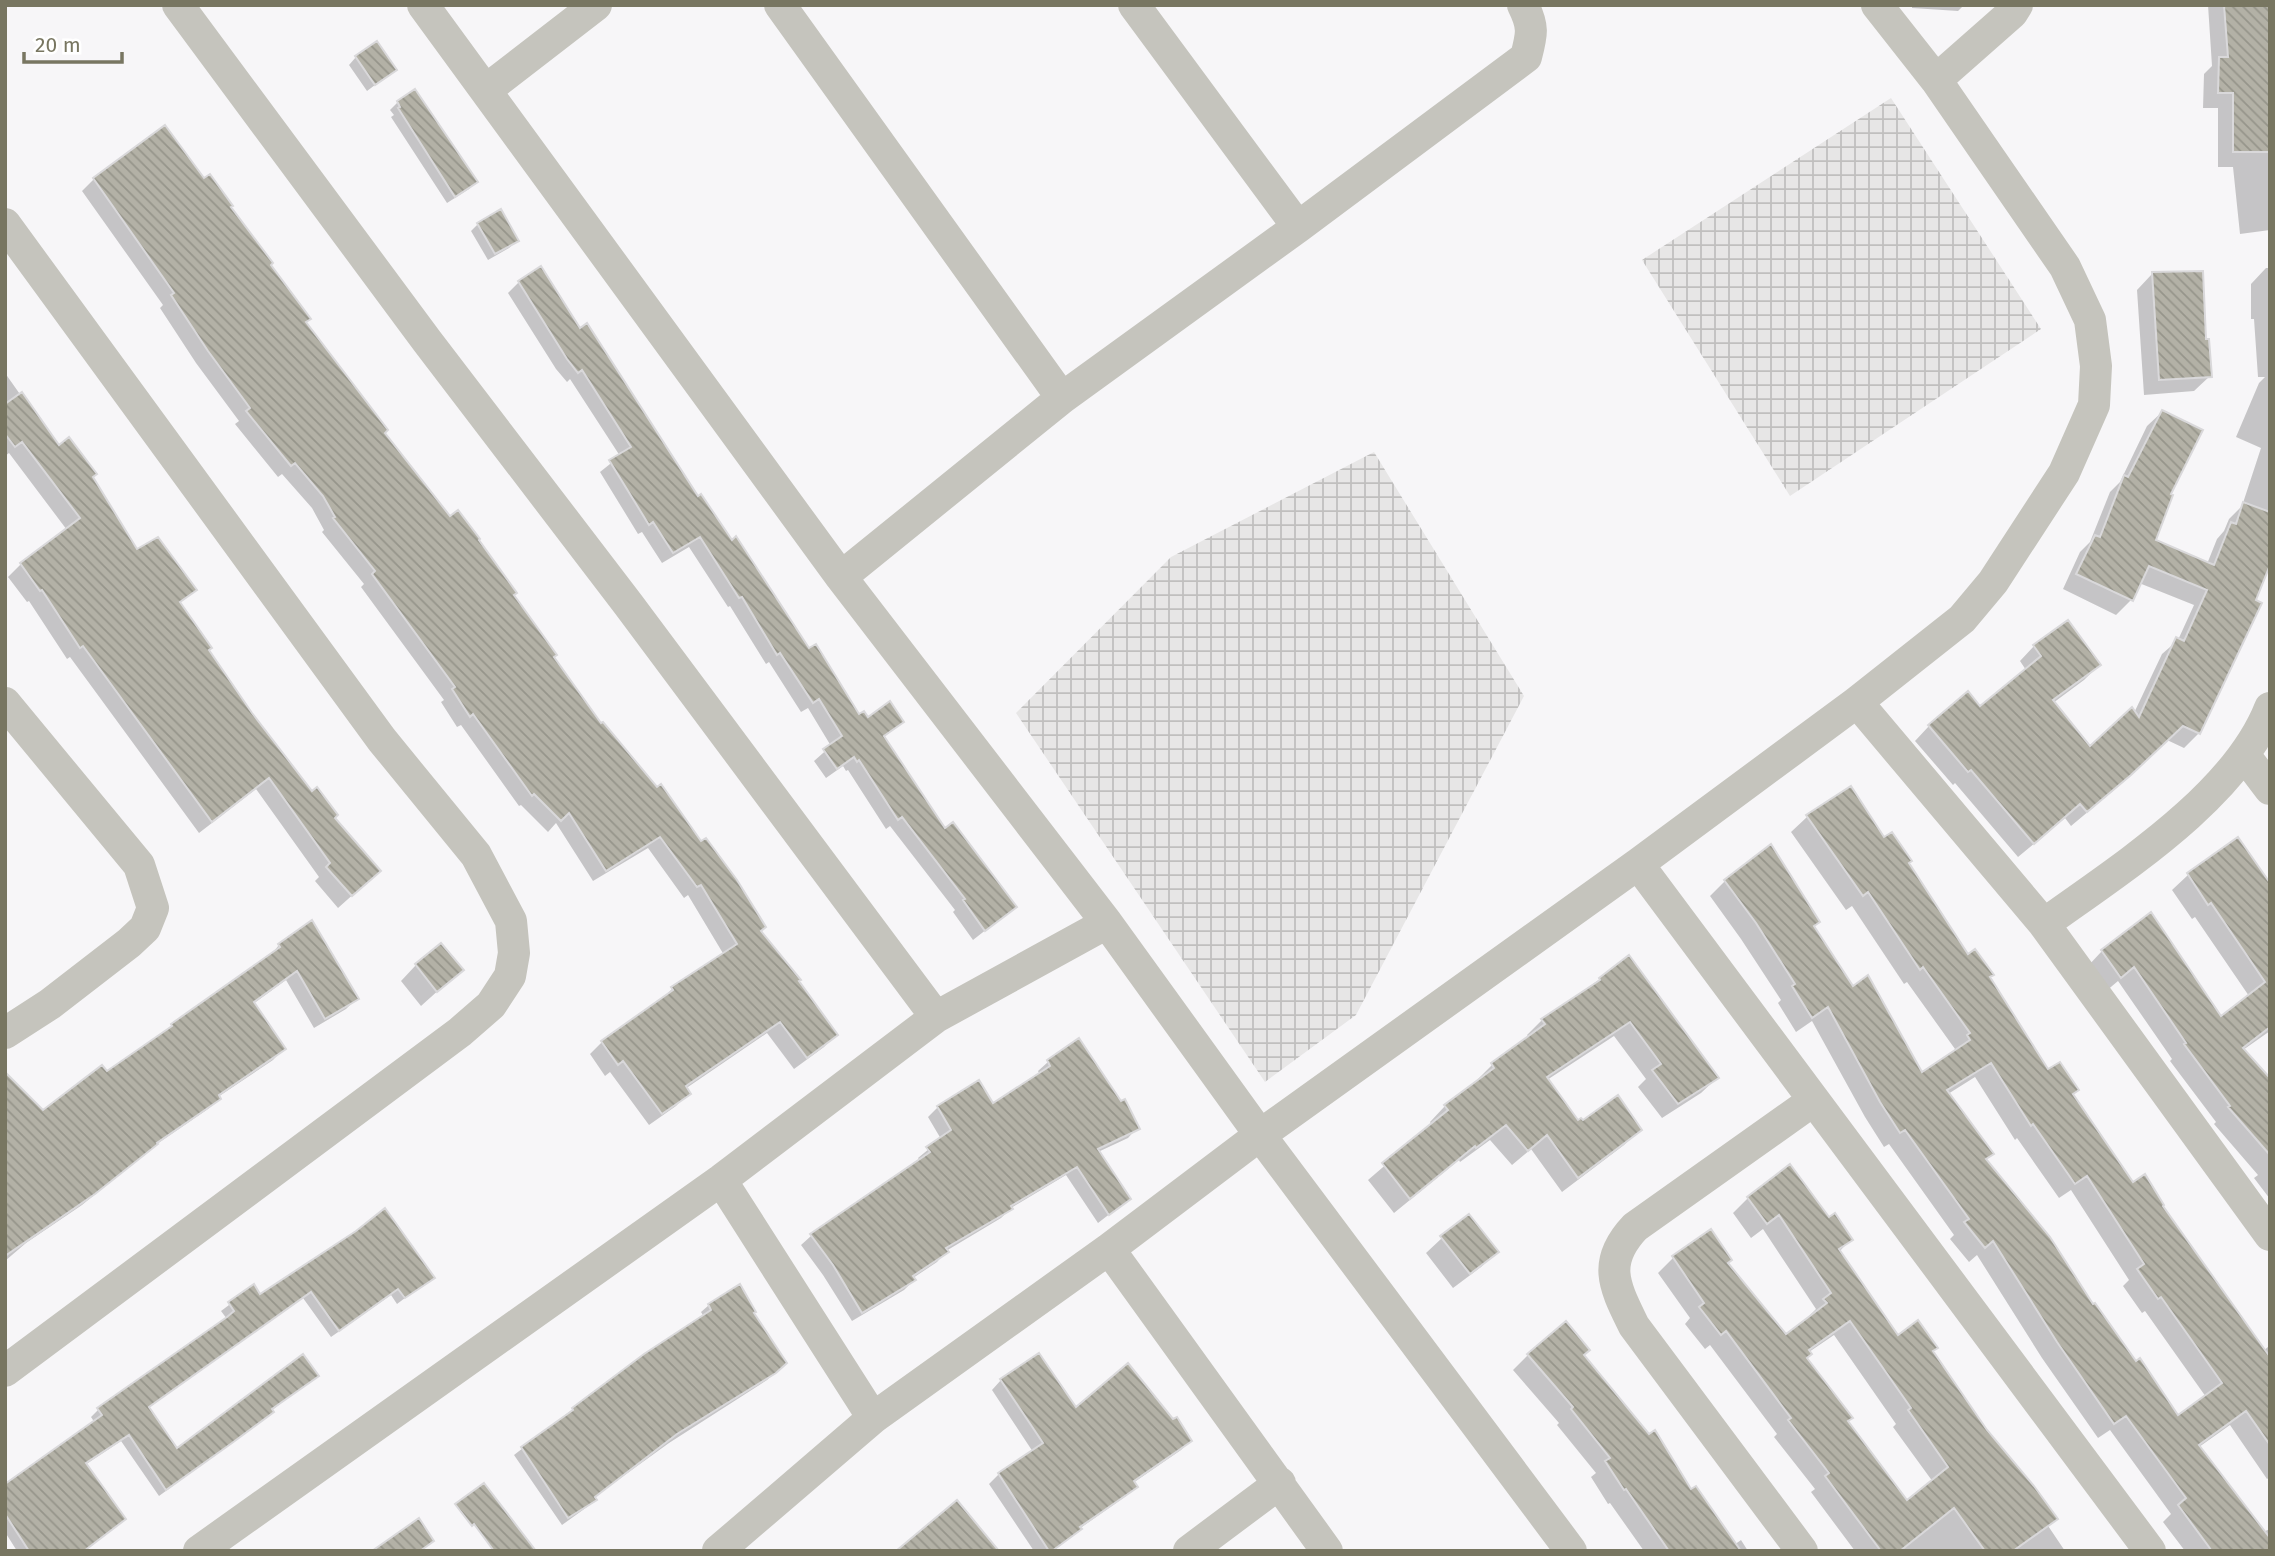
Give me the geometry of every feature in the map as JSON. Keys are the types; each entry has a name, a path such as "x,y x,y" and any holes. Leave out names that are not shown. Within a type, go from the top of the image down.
{"street":[{"path":"178,5 427,341 628,604 936,1017"},
{"path":"423,5 841,577 1107,923 1260,1135 1571,1551"},
{"path":"486,90 596,5"},
{"path":"780,5 1062,398"},
{"path":"1134,5 1298,227"},
{"path":"841,577 1062,398 1526,57 1532,34 1530,19 1523,5"},
{"path":"718,1551 873,1418 1109,1249 1260,1135 1638,864 1857,702 1962,619 1993,582 2064,473 2094,405 2096,366 2090,320 2065,267 1936,80 1877,5"},
{"path":"1936,80 2012,13 2017,5"},
{"path":"5,224 382,740 476,855 511,921 514,953 510,976 491,1005 460,1032 5,1371"},
{"path":"1857,702 2044,924 2270,1235"},
{"path":"5,703 139,865 153,908 145,928 129,943 50,1004 5,1033"},
{"path":"2044,924 2135,858 2198,806 2245,756 2270,708"},
{"path":"2245,756 2270,789"},
{"path":"1638,864 2150,1551"},
{"path":"199,1551 721,1180 936,1017 1107,923"},
{"path":"1802,1551 1634,1326 1616,1288 1613,1268 1623,1240 1635,1227 1814,1100"},
{"path":"721,1180 873,1418"},
{"path":"1109,1249 1327,1551"},
{"path":"1189,1551 1280,1483"}],"shaded area":[{"path":"1891,98 2041,329 1790,496 1642,260"},
{"path":"1374,452 1524,696 1356,1015 1265,1082 1016,713 1171,557"}],"building":[{"path":"2224,5 2270,5 2270,152 2233,152 2233,93 2218,93 2219,57 2228,57"},
{"path":"377,41 397,70 375,85 355,56"},
{"path":"415,89 478,182 455,197 398,108 400,107 397,101"},
{"path":"165,125 204,178 210,174 233,206 231,207 273,263 271,265 311,319 306,322 388,430 385,433 450,516 458,510 480,539 517,593 514,595 557,655 554,657 601,723 603,722 657,787 661,784 701,841 706,838 737,880 766,927 761,931 801,980 799,981 838,1035 807,1058 780,1022 686,1086 691,1094 662,1114 623,1061 618,1065 601,1041 673,990 671,987 737,944 701,885 697,887 660,837 606,871 569,813 561,821 534,794 532,796 473,714 470,717 452,689 455,687 372,574 375,571 333,518 335,517 323,496 295,463 291,466 246,411 250,408 208,351 171,295 174,293 93,178"},
{"path":"501,209 519,241 495,254 477,223"},
{"path":"541,266 580,328 587,323 698,496 701,494 732,540 736,536 809,648 816,644 859,714 864,711 868,717 890,701 904,722 884,736 945,828 953,822 1017,907 985,931 963,900 965,899 902,817 898,820 859,760 857,762 854,757 837,769 823,749 842,736 819,699 813,703 780,653 777,655 742,597 739,598 700,537 673,553 653,522 649,525 609,460 631,447 582,370 578,373 567,359 518,281"},
{"path":"2203,271 2206,339 2209,339 2212,377 2159,380 2152,272"},
{"path":"22,392 59,445 69,437 97,474 93,477 137,549 158,537 197,590 180,602 212,648 209,650 252,713 312,791 317,787 338,815 335,818 381,871 352,896 326,867 330,863 269,778 212,822 83,646 80,648 42,590 40,591 20,563 80,518 22,442 15,447 5,434 5,404"},
{"path":"2162,410 2203,430 2171,494 2173,495 2156,540 2214,565 2231,522 2236,524 2243,502 2270,512 2270,565 2256,600 2262,603 2200,734 2183,726 2087,812 2080,804 2034,844 1971,770 1968,772 1928,725 1968,691 1980,706 2041,656 2033,645 2068,620 2101,665 2053,700 2090,746 2132,707 2139,717 2176,637 2184,641 2207,590 2149,566 2133,601 2076,574 2095,535 2100,537 2124,475 2128,477"},
{"path":"1851,786 1884,837 1892,832 1968,954 1975,949 1994,975 1990,977 2048,1069 2060,1062 2079,1090 2073,1094 2133,1182 2145,1174 2163,1206 2270,1357 2270,1445 2246,1411 2199,1445 2270,1538 2270,1551 2212,1551 2178,1505 2186,1498 2126,1416 2114,1424 2057,1342 1993,1241 1985,1248 1964,1222 1969,1219 1905,1130 1900,1133 1828,1007 1812,1018 1792,986 1795,984 1756,923 1724,880 1771,844 1820,922 1814,926 1853,986 1868,975 1922,1072 1970,1040 1967,1035 1970,1033 1923,967 1920,970 1868,892 1863,896 1806,815","holes":["1991,1063 2031,1126 2033,1124 2075,1184 2087,1176 2144,1264 2137,1269 2158,1299 2161,1297 2222,1383 2178,1415 2140,1358 2136,1361 2095,1303 2093,1304 2050,1237 1986,1159 1994,1154 1947,1090"]},
{"path":"2238,837 2270,883 2270,1027 2243,1048 2270,1078 2270,1155 2228,1107 2230,1106 2184,1044 2186,1043 2134,967 2121,978 2101,950 2151,912 2221,1016 2265,982 2187,873"},
{"path":"312,920 359,999 325,1019 297,971 254,1002 286,1049 219,1095 221,1099 157,1143 95,1194 5,1256 5,1072 43,1110 102,1065 107,1071 172,1026 171,1024 280,947 278,944"},
{"path":"441,943 464,970 437,992 415,964"},
{"path":"1629,955 1719,1078 1678,1104 1652,1070 1661,1064 1630,1022 1547,1077 1578,1120 1583,1120 1618,1095 1642,1130 1578,1178 1547,1135 1528,1151 1506,1125 1476,1148 1475,1146 1410,1199 1382,1163 1448,1110 1444,1105 1494,1068 1491,1063 1545,1024 1541,1019 1600,980 1599,978"},
{"path":"1079,1038 1121,1101 1125,1099 1140,1129 1098,1149 1131,1199 1109,1215 1077,1167 946,1248 949,1252 913,1276 916,1280 862,1313 833,1265 810,1234 930,1152 926,1147 951,1130 937,1106 979,1080 993,1103 1050,1066 1047,1060"},
{"path":"1790,1164 1829,1217 1835,1213 1853,1240 1839,1249 1898,1335 1918,1320 1938,1348 1933,1351 1987,1430 2058,1519 2013,1551 1985,1551 1954,1508 1900,1551 1881,1551 1825,1476 1829,1473 1788,1420 1791,1418 1726,1331 1721,1335 1699,1307 1704,1303 1672,1256 1711,1229 1732,1260 1728,1263 1786,1334 1827,1303 1823,1299 1831,1293 1779,1215 1767,1224 1747,1197","holes":["1850,1321 1911,1408 1908,1410 1948,1467 1907,1500 1848,1421 1853,1418 1807,1358 1812,1354 1809,1350"]},
{"path":"385,1208 435,1278 405,1298 398,1289 339,1331 311,1292 149,1407 177,1448 303,1354 319,1376 166,1490 129,1435 86,1463 126,1519 84,1551 29,1551 5,1514 5,1484 102,1415 97,1408 227,1317 234,1311 228,1302 254,1284 260,1294 356,1231"},
{"path":"1469,1214 1499,1252 1470,1274 1440,1236"},
{"path":"740,1284 756,1312 754,1313 787,1363 776,1373 677,1434 595,1497 597,1500 568,1518 521,1447 644,1354 711,1310 708,1304"},
{"path":"1566,1321 1590,1350 1584,1355 1649,1434 1655,1430 1691,1489 1696,1486 1741,1551 1669,1551 1605,1461 1610,1458 1571,1409 1573,1407 1527,1354"},
{"path":"1039,1353 1076,1407 1128,1363 1173,1419 1177,1417 1192,1441 1134,1481 1138,1487 1080,1527 1082,1529 1052,1551 1049,1551 998,1473 1043,1443 1000,1379"},
{"path":"484,1483 536,1551 494,1551 455,1504"},
{"path":"957,1500 999,1551 896,1551"},
{"path":"419,1518 434,1541 420,1551 372,1551"}]}
